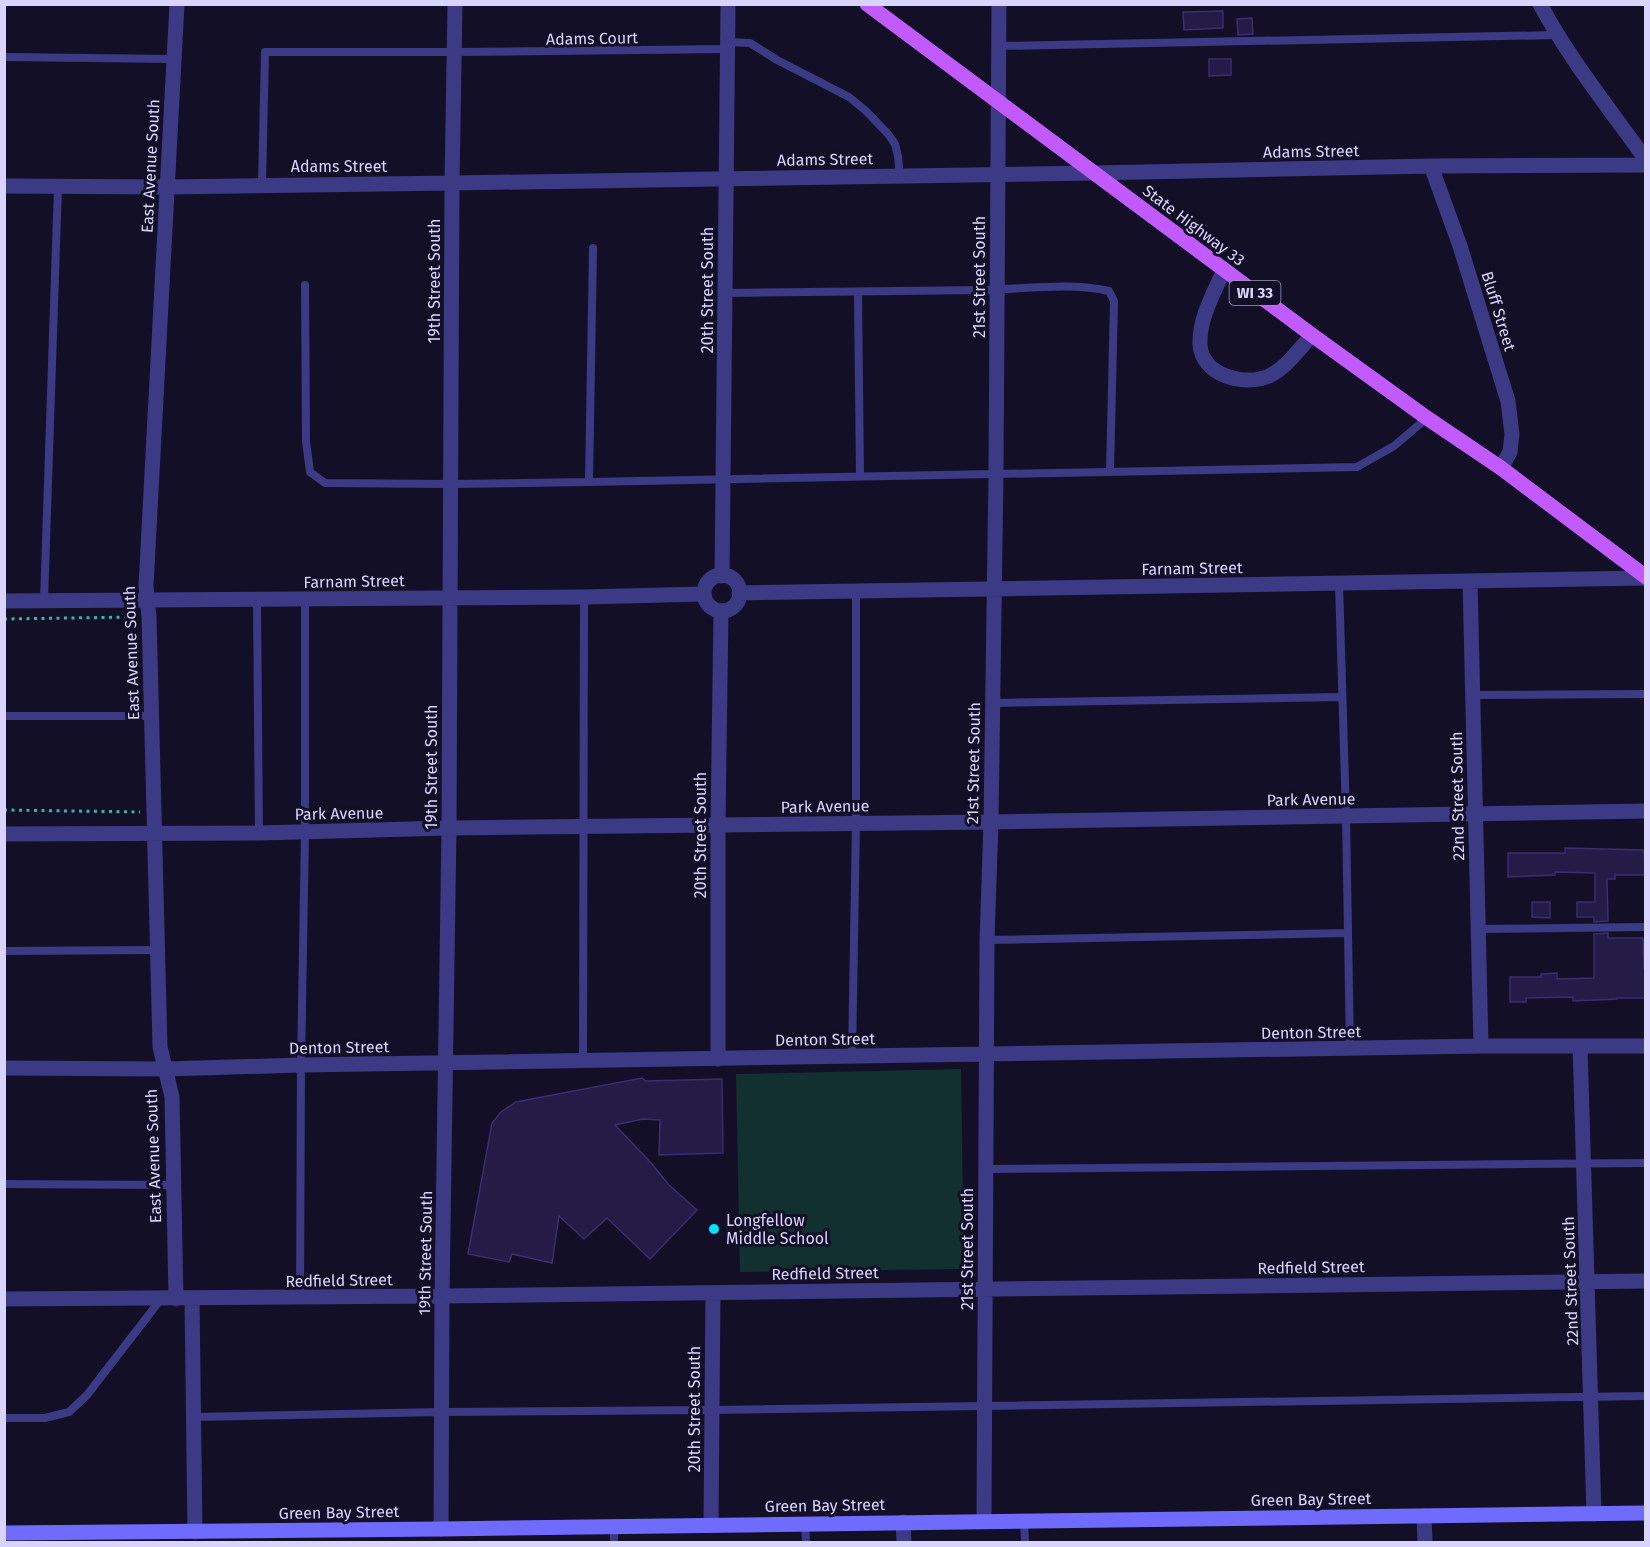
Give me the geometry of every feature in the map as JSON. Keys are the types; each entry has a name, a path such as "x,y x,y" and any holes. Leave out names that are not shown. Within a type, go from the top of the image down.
{"main road":[{"name":"State Highway 33","path":"867,4 1224,270 1427,418 1501,468 1646,578"}],"street":[{"name":"East Avenue South","path":"168,1299 172,1097 160,1047 149,617 146,586 177,4"},
{"name":"19th Street South","path":"441,1529 455,4"},
{"name":"20th Street South","path":"722,576 728,4"},
{"name":"21st Street South","path":"984,1521 987,940 996,473 999,4"},
{"path":"1540,4 1593,90 1646,160"},
{"name":"Adams Street","path":"4,186 167,187 1431,166 1646,165"},
{"name":"Bluff Street","path":"1431,166 1460,246 1508,401 1512,434 1509,452 1501,468"},
{"path":"1224,270 1203,320 1200,338 1203,358 1213,369 1238,379 1260,379 1270,376 1280,369 1312,334"},
{"path":"716,576 732,579 739,593 736,604 721,611 707,604 704,594 707,583 716,576"},
{"name":"Farnam Street","path":"739,593 1646,578"},
{"name":"22nd Street South","path":"1470,581 1481,1046"},
{"name":"Farnam Street","path":"4,601 704,594"},
{"name":"20th Street South","path":"718,1059 721,611"},
{"name":"Park Avenue","path":"4,834 155,835 449,828 583,828 1646,811"},
{"name":"Denton Street","path":"4,1068 165,1069 1481,1046 1646,1046"},
{"name":"22nd Street South","path":"1580,1046 1594,1514"},
{"name":"Redfield Street","path":"4,1299 300,1298 1646,1281"},
{"name":"20th Street South","path":"711,1525 713,1293"},
{"path":"186,1535 194,1417 192,1299"},
{"name":"Green Bay Street","path":"8,1536 57,1538 614,1526 1646,1513"},
{"path":"1424,1516 1425,1542"},
{"path":"903,1522 904,1542"}],"lane":[{"path":"998,46 1557,35"},
{"name":"Adams Court","path":"262,184 265,52 455,52 750,43 777,60 849,97 867,111 895,144 900,176"},
{"path":"4,57 174,59"},
{"path":"44,601 58,186"},
{"path":"589,482 593,248"},
{"path":"305,285 306,441 310,471 325,483 589,482 1357,467 1394,446 1427,418"},
{"path":"725,293 1076,287 1094,287 1109,291 1114,301 1110,472"},
{"path":"858,292 860,476"},
{"path":"1339,583 1350,1049"},
{"path":"852,1057 856,823 856,591"},
{"path":"583,1062 584,597"},
{"path":"300,1298 305,599"},
{"path":"257,600 259,833"},
{"path":"1473,695 1646,694"},
{"path":"992,703 1342,698"},
{"path":"4,716 152,716"},
{"path":"1478,930 1646,927"},
{"path":"987,940 1348,933"},
{"path":"4,951 158,950"},
{"path":"985,1169 1646,1163"},
{"path":"4,1184 172,1185"},
{"path":"4,1418 45,1418 69,1412 87,1395 168,1299"},
{"path":"194,1417 1646,1396"},
{"path":"1024,1521 1024,1542"},
{"path":"805,1524 806,1542"},
{"path":"614,1526 614,1542"}],"path":[{"path":"4,619 149,617"},
{"path":"4,810 154,812"}],"green space":[{"path":"961,1069 964,1269 740,1272 736,1074"}],"building":[{"path":"1223,11 1223,28 1184,30 1183,12"},
{"path":"1252,18 1253,34 1238,35 1237,19"},
{"path":"1209,59 1231,59 1231,75 1209,76"},
{"path":"1565,848 1644,850 1645,875 1615,875 1615,879 1607,879 1608,921 1594,922 1594,917 1577,917 1577,902 1595,902 1595,873 1555,872 1555,875 1508,877 1508,853 1565,853"},
{"path":"1532,902 1550,902 1550,918 1532,917"},
{"path":"1608,933 1608,938 1643,938 1646,998 1573,1001 1573,997 1526,998 1526,1002 1510,1002 1510,977 1541,977 1541,974 1557,973 1557,979 1594,978 1594,934"},
{"path":"642,1078 646,1081 722,1079 723,1153 659,1155 660,1120 643,1119 615,1125 669,1185 697,1210 650,1259 607,1218 584,1239 559,1216 552,1263 512,1254 509,1262 468,1254 492,1123 501,1112 516,1102"}],"place":[{"name":"Longfellow Middle School","path":"714,1229"}]}
